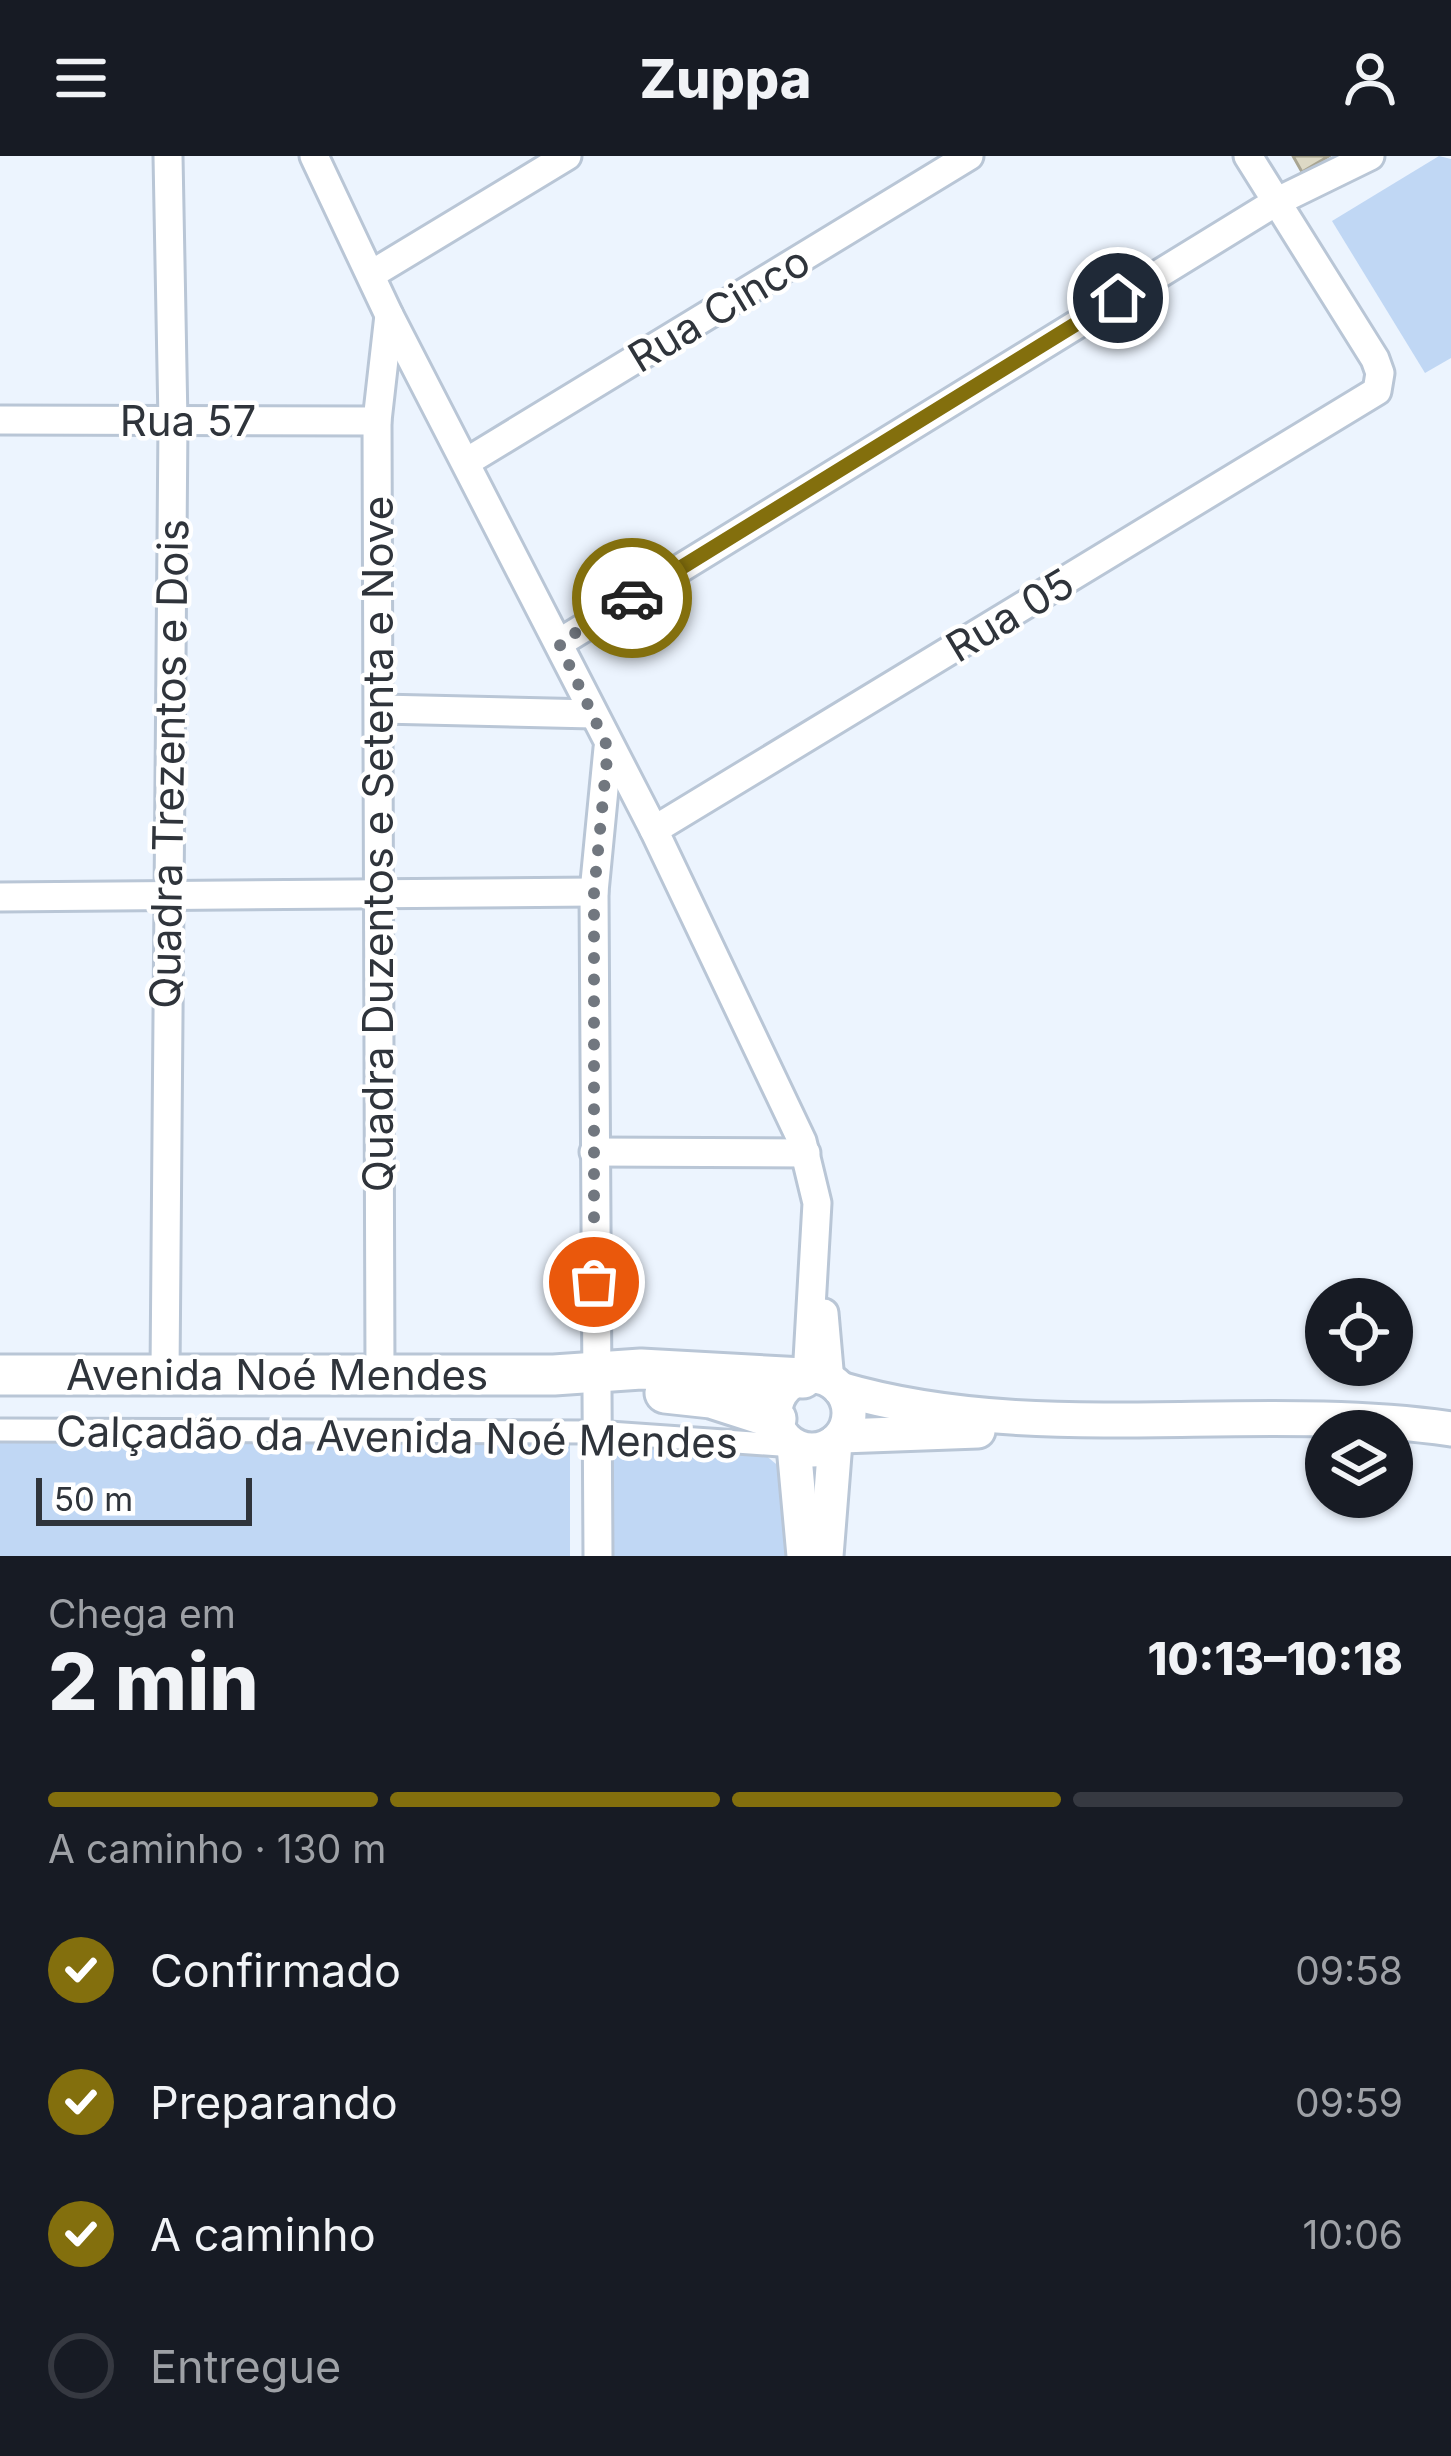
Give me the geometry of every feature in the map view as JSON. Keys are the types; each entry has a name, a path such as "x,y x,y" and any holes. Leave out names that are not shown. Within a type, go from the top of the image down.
{"main road":[{"name":"Avenida Noé Mendes","path":"0,1375 554,1375 820,1381"},
{"name":"Avenida Noé Mendes","path":"594,1378 699,1396 785,1432"}],"street":[{"name":"Quadra Trezentos e Dois","path":"165,1373 165,898 173,422 168,156"},
{"path":"314,156 389,315 654,830 806,1154 817,1203 820,1381 849,1412 838,1439 826,1556"},
{"path":"372,274 567,156"},
{"name":"Rua Cinco","path":"468,461 969,156"},
{"path":"1248,156 1276,202"},
{"path":"559,643 1276,202 1370,156"},
{"name":"Rua 05","path":"654,830 1365,400 1379,386 1375,359 1276,202"},
{"name":"Quadra Duzentos e Setenta e Nove","path":"380,1374 377,421 389,315"},
{"name":"Rua 57","path":"0,420 377,421"},
{"path":"381,709 593,714"},
{"path":"598,1556 594,892 608,748"},
{"path":"0,897 594,892"},
{"path":"594,1153 806,1154"},
{"path":"804,1556 779,1396 820,1381"},
{"name":"Avenida Noé Mendes","path":"820,1381 904,1405 1052,1417 1331,1419 1451,1429"},
{"name":"Avenida Noé Mendes","path":"838,1439 1003,1430 1052,1417"},
{"name":"Calçadão da Avenida Noé Mendes","path":"0,1430 785,1432"},
{"path":"785,1432 811,1450 838,1439"}],"shaded area":[{"path":"1439,156 1451,159 1451,358 1425,373 1332,221"},
{"path":"612,1438 758,1449 788,1474 786,1556 613,1556"},
{"path":"570,1439 570,1556 0,1556 0,1441"}],"building":[{"path":"1293,156 1329,156 1302,172"}],"way so far":[{"path":"594,1282 594,892 608,748 559,643 632,598"}],"route":[{"path":"632,598 1118,298"}]}
